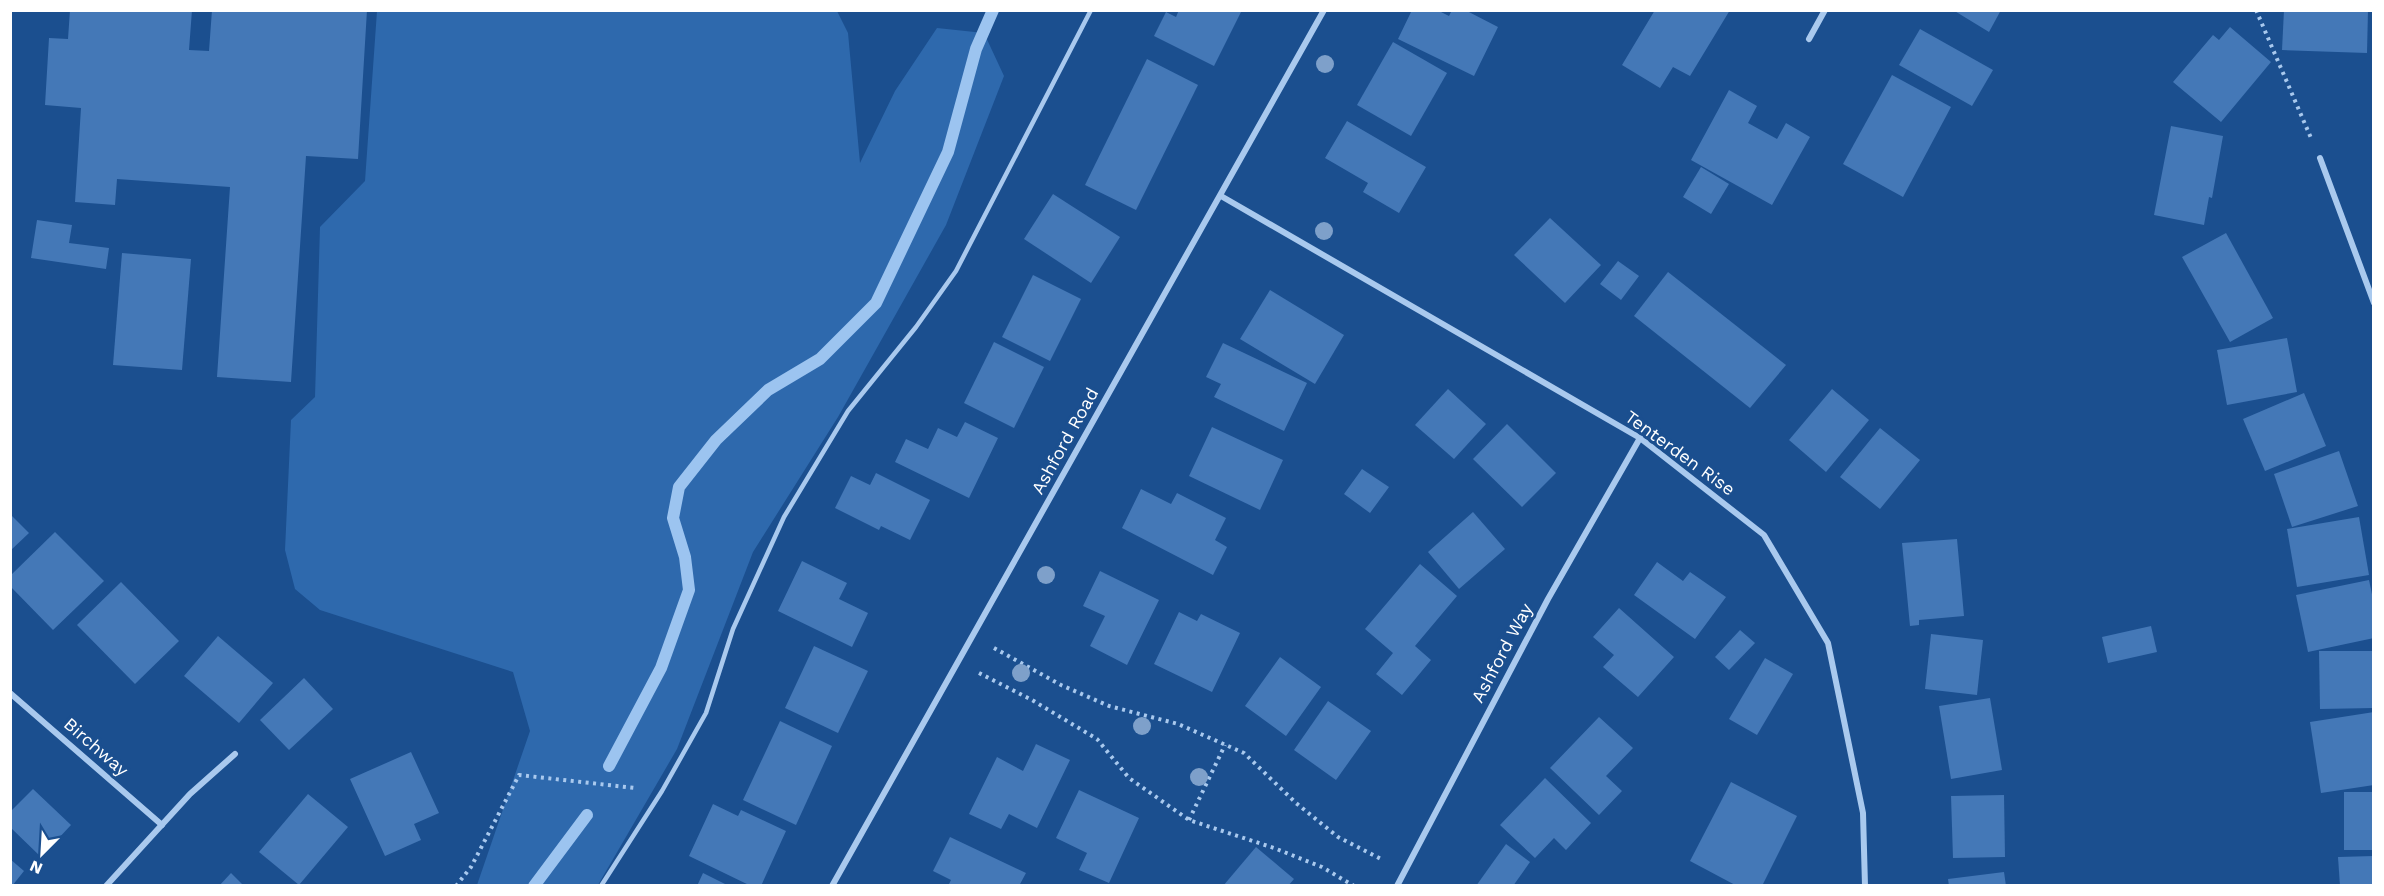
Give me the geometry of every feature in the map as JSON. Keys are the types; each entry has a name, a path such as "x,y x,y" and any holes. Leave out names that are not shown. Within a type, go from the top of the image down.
{"street":[{"name":"Ashford Road","path":"832,885 1324,10"},
{"path":"1809,39 1825,10"},
{"path":"2320,158 2373,303"},
{"name":"Tenterden Rise","path":"1221,196 1640,438 1764,535 1827,643 1863,813 1865,885"},
{"name":"Ashford Way","path":"1397,885 1548,599 1640,438"},
{"name":"Birchway","path":"10,693 162,825"},
{"path":"106,885 162,825 235,754"}],"lane":[{"path":"601,885 662,792 706,713 733,629 784,517 849,411 956,271 1091,10"}],"path":[{"path":"2256,10 2320,158"},
{"path":"973,636 1060,685 1108,706 1178,724 1244,753 1296,803 1338,837 1405,871"},
{"path":"958,663 1032,700 1097,740 1129,778 1188,820 1274,848 1322,867 1354,885"},
{"path":"1188,820 1225,745"},
{"path":"456,885 471,867 519,775 662,792"}],"shaded area":[{"path":"377,11 837,11 848,33 860,163 895,91 937,28 984,33 1004,76 946,225 838,417 753,552 677,749 598,885 477,885 530,731 513,672 320,610 295,589 285,550 291,420 315,397 320,227 365,181"}],"building":[{"path":"70,10 192,10 189,50 209,51 212,10 367,10 358,159 306,156 291,382 217,377 230,187 117,179 115,205 75,202 81,108 45,105 49,38 68,39"},
{"path":"1179,10 1242,10 1214,66 1154,36 1166,12 1176,17"},
{"path":"1412,10 1437,10 1449,16 1452,10 1465,10 1498,27 1474,76 1398,39"},
{"path":"1655,10 1730,10 1690,76 1673,67 1660,88 1622,65"},
{"path":"1953,10 2001,10 1989,32"},
{"path":"2284,10 2368,10 2367,53 2282,50"},
{"path":"2230,27 2271,62 2221,122 2173,82 2213,35 2219,40"},
{"path":"1920,29 1993,70 1972,106 1899,65"},
{"path":"1393,42 1447,73 1411,136 1357,105"},
{"path":"1147,59 1198,85 1136,210 1085,185"},
{"path":"1892,75 1951,107 1903,197 1843,164"},
{"path":"1729,90 1757,106 1748,123 1777,139 1786,123 1810,137 1772,205 1691,160"},
{"path":"1347,121 1426,167 1399,213 1363,192 1368,183 1325,158"},
{"path":"2171,126 2223,136 2212,198 2209,197 2204,225 2154,215"},
{"path":"1701,167 1729,184 1711,214 1683,197"},
{"path":"1053,194 1120,237 1091,283 1024,239"},
{"path":"1550,218 1601,265 1565,303 1514,255"},
{"path":"37,220 72,225 69,243 109,248 106,269 31,258"},
{"path":"2226,233 2273,318 2230,342 2182,257"},
{"path":"122,253 191,259 182,370 113,365"},
{"path":"1618,261 1639,276 1621,300 1600,284"},
{"path":"1668,272 1786,365 1750,408 1634,316"},
{"path":"1033,275 1081,299 1050,361 1002,337"},
{"path":"1270,290 1344,335 1315,384 1240,339"},
{"path":"2287,338 2297,392 2227,405 2217,350"},
{"path":"994,342 1044,367 1014,428 964,403"},
{"path":"1223,343 1307,383 1284,431 1214,397 1221,384 1206,377"},
{"path":"1448,389 1486,424 1454,459 1415,425"},
{"path":"1832,389 1869,420 1826,472 1789,440"},
{"path":"2304,393 2326,446 2265,471 2243,419"},
{"path":"965,422 998,438 969,498 895,462 906,439 928,449 938,428 957,437"},
{"path":"1507,424 1556,473 1522,507 1473,459"},
{"path":"1212,427 1283,460 1260,510 1189,476"},
{"path":"1880,428 1920,460 1880,509 1840,477"},
{"path":"2339,451 2358,506 2292,527 2274,474"},
{"path":"1362,469 1389,487 1370,513 1344,494"},
{"path":"876,473 930,500 910,540 881,526 879,530 835,508 851,476 870,485"},
{"path":"1141,489 1171,504 1177,493 1226,518 1215,540 1227,547 1213,575 1122,528"},
{"path":"1473,512 1505,549 1459,589 1428,552"},
{"path":"10,514 29,533 10,551"},
{"path":"2359,517 2369,575 2297,587 2287,529"},
{"path":"55,532 104,581 53,630 10,586 10,576"},
{"path":"1957,539 1964,616 1919,620 1919,625 1910,626 1902,543"},
{"path":"802,561 847,583 839,599 868,613 852,647 778,611"},
{"path":"1657,562 1683,581 1690,572 1726,597 1695,639 1634,595"},
{"path":"1420,564 1457,596 1415,646 1431,660 1402,695 1376,674 1393,653 1365,629"},
{"path":"1100,571 1159,600 1127,665 1090,646 1105,616 1083,606"},
{"path":"2369,580 2374,604 2374,638 2308,652 2296,595"},
{"path":"121,582 179,641 135,684 77,625"},
{"path":"1619,608 1674,657 1638,697 1603,667 1614,655 1593,637"},
{"path":"1179,612 1197,621 1201,614 1240,633 1212,692 1154,664"},
{"path":"2151,626 2157,652 2108,663 2102,637"},
{"path":"1740,630 1755,643 1729,670 1715,657"},
{"path":"1931,634 1983,640 1977,695 1925,689"},
{"path":"218,636 273,683 239,723 184,676"},
{"path":"814,646 868,671 838,733 785,708"},
{"path":"2319,651 2374,651 2374,708 2320,709"},
{"path":"1280,657 1321,687 1286,736 1245,706"},
{"path":"1765,658 1793,674 1757,735 1729,719"},
{"path":"304,678 333,709 289,750 260,720"},
{"path":"1990,698 2002,770 1951,779 1939,706"},
{"path":"1328,701 1371,731 1336,780 1294,750"},
{"path":"2374,712 2374,785 2321,793 2310,722"},
{"path":"1599,717 1633,748 1606,776 1622,791 1599,815 1550,768"},
{"path":"780,721 832,746 796,825 743,800"},
{"path":"1036,744 1070,760 1037,828 1009,814 1001,829 969,814 997,757 1023,771"},
{"path":"411,752 439,813 414,824 421,840 385,856 350,779"},
{"path":"1545,778 1591,823 1566,850 1554,838 1535,858 1500,825"},
{"path":"1731,782 1797,816 1762,886 1737,886 1690,861"},
{"path":"33,789 71,825 41,857 10,827 10,812"},
{"path":"1079,790 1139,818 1109,883 1079,870 1087,853 1056,838"},
{"path":"2344,792 2374,792 2374,850 2344,850"},
{"path":"308,794 348,827 299,885 259,852"},
{"path":"2004,795 2005,857 1953,858 1951,796"},
{"path":"713,804 738,816 741,810 786,831 761,886 751,886 689,856"},
{"path":"950,837 1026,873 1019,886 948,886 951,880 933,871"},
{"path":"1506,844 1530,862 1513,886 1476,886"},
{"path":"1256,847 1294,879 1288,886 1223,886"},
{"path":"2374,856 2374,886 2340,886 2338,857"},
{"path":"10,859 24,871 12,886 10,886"},
{"path":"2004,872 2006,886 1949,886 1948,879"},
{"path":"231,873 244,886 219,886"},
{"path":"703,873 729,886 697,886"}],"waterway":[{"path":"609,766 661,668 689,590 685,557 673,518 679,487 716,440 768,390 820,359 876,303 948,152 976,49 993,10"},
{"path":"534,886 587,815"}]}
